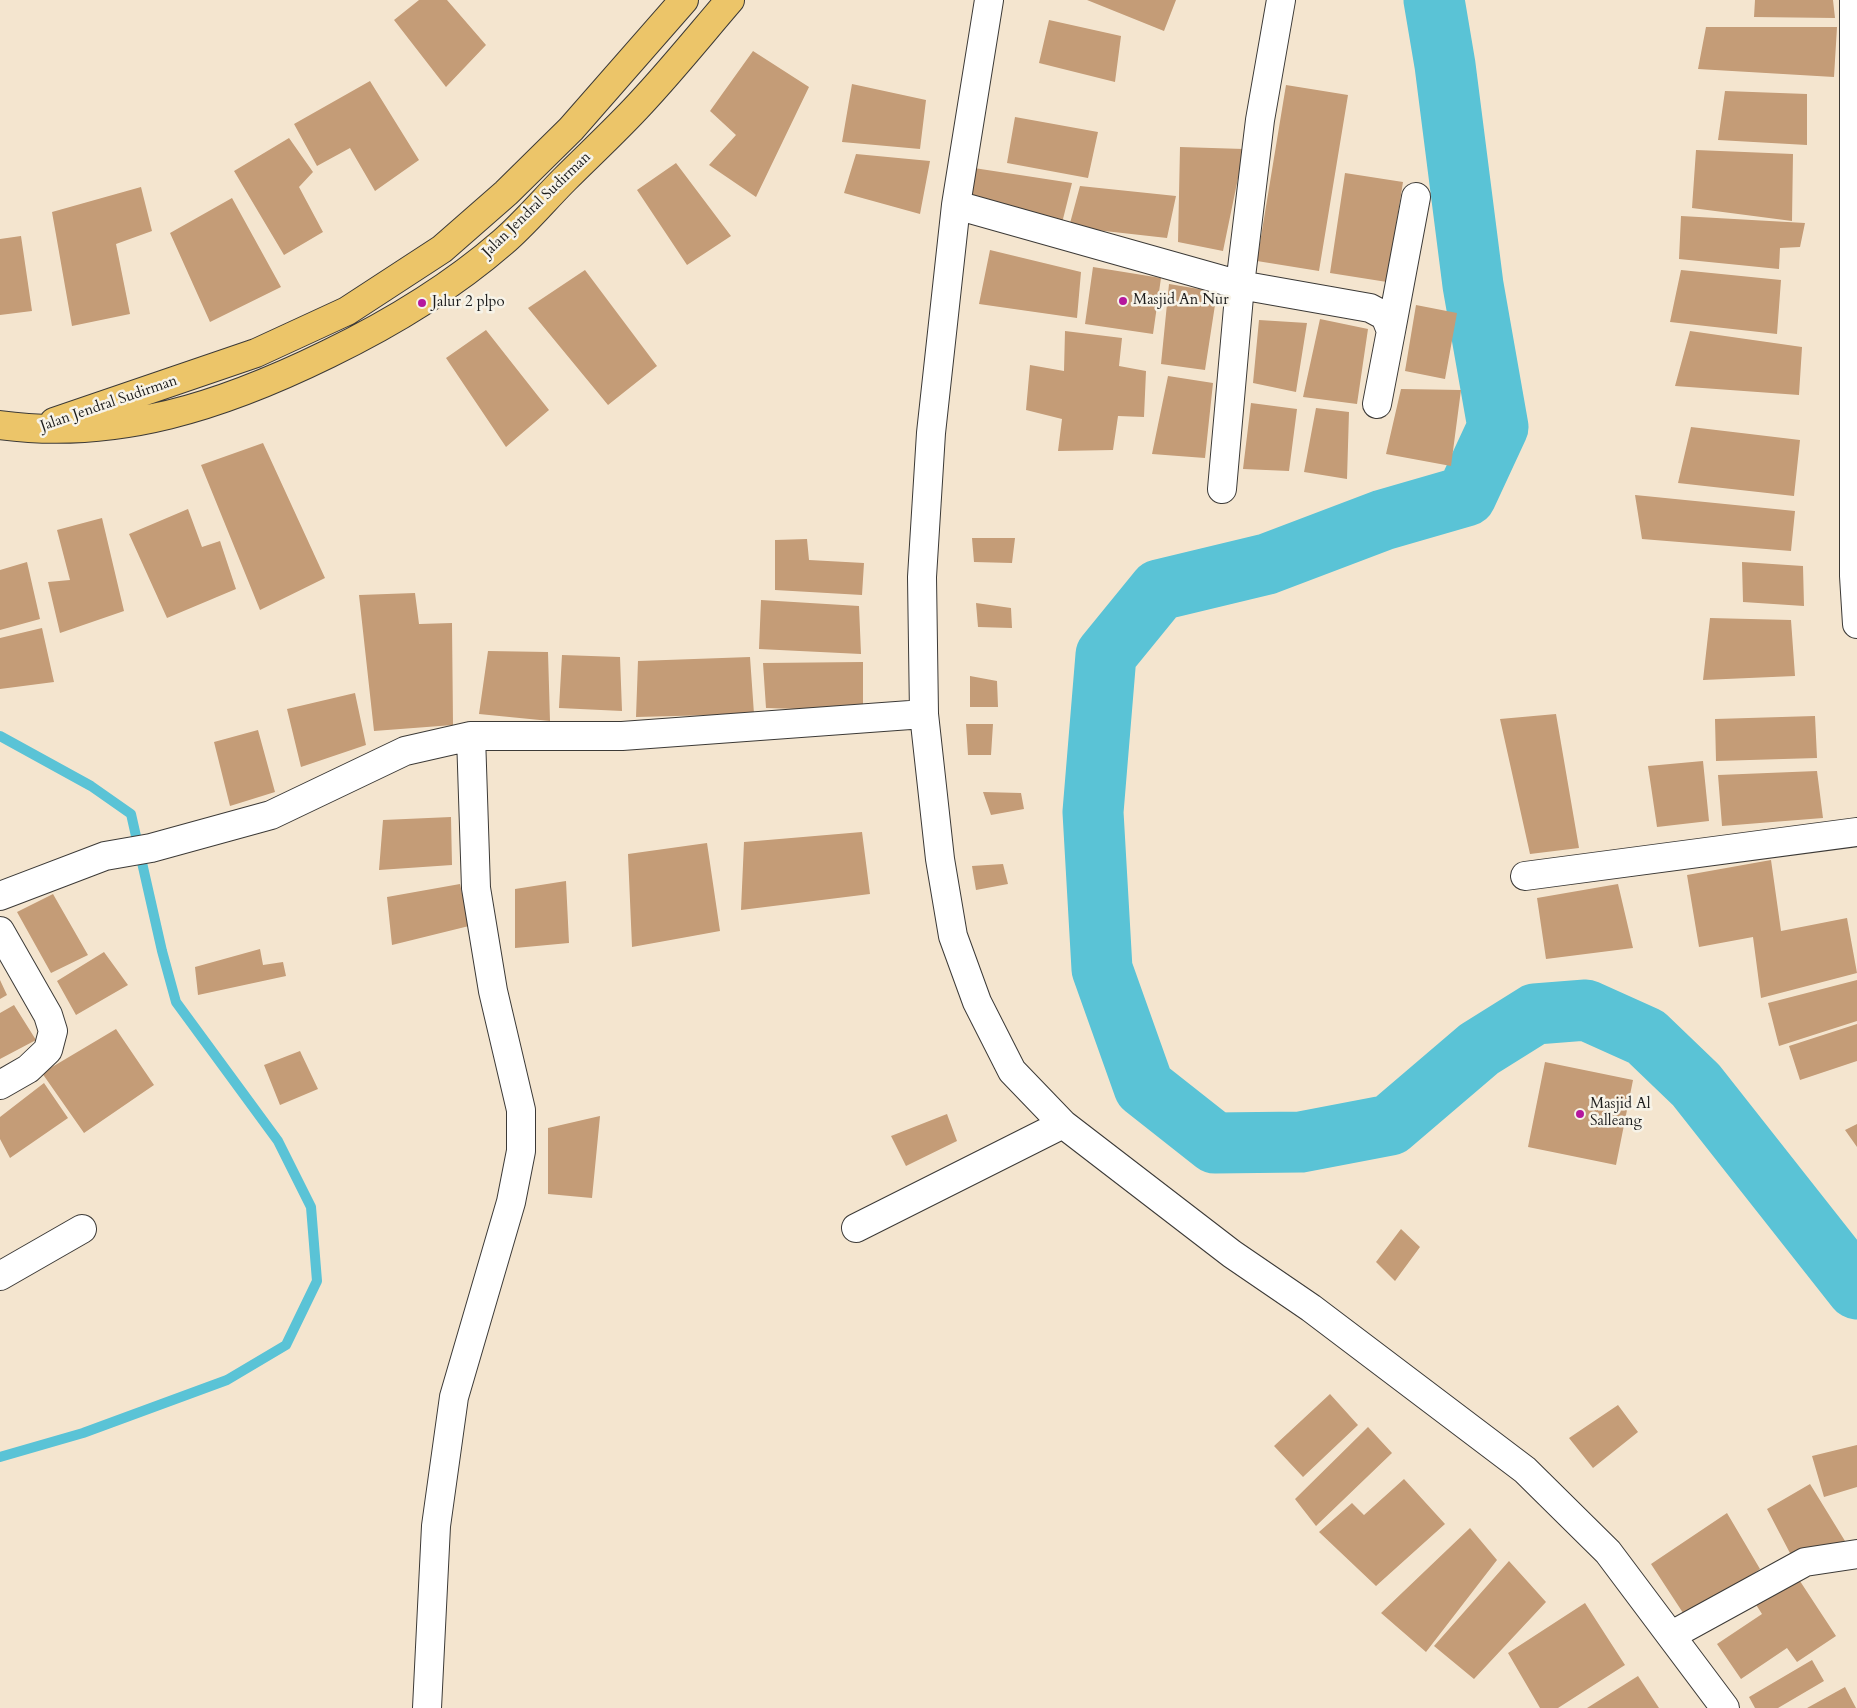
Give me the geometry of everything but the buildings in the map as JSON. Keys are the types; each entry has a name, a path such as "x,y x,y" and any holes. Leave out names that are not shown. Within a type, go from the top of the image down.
{"highway":[{"name":"Jalan Jendral Sudirman","path":"34,430 75,413 256,353 347,311 442,250 506,194 570,129 684,0"},
{"name":"Jalan Jendral Sudirman","path":"34,430 69,430 123,424 190,411 252,389 296,370 361,338 431,297 503,242 640,104 730,0"},
{"path":"0,425 34,430"}],"street":[{"path":"989,0 956,205 930,452 922,577 924,714 940,859 953,936 977,1002 1012,1070 1063,1124 1232,1254 1312,1308 1525,1470 1608,1552 1724,1708"},
{"path":"1222,489 1240,285 1260,120 1281,0"},
{"path":"1854,0 1854,566 1857,624"},
{"path":"1377,404 1416,197"},
{"path":"956,205 1240,285 1370,308 1385,316 1391,331"},
{"path":"0,896 105,856 151,848 272,815 405,751 471,736 622,736 924,714"},
{"path":"427,1708 436,1526 454,1397 511,1202 521,1151 521,1110 493,991 476,888 471,736"},
{"path":"1525,876 1857,832"},
{"path":"0,931 48,1015 53,1031 48,1050 28,1069 0,1085"},
{"path":"856,1228 1063,1124"},
{"path":"0,1276 82,1229"},
{"path":"1672,1636 1805,1562 1857,1554"}],"waterway":[{"path":"1434,0 1445,65 1473,285 1498,427 1466,496 1383,520 1267,564 1159,590 1106,655 1093,812 1102,969 1144,1087 1215,1143 1301,1142 1390,1125 1479,1049 1535,1014 1586,1010 1646,1037 1696,1085 1857,1289"},
{"path":"0,736 91,786 131,814 162,951 176,1002 278,1141 311,1207 317,1281 286,1345 227,1380 83,1433 0,1457"}],"place":[{"name":"Masjid An Nur","path":"1123,301"},
{"name":"Jalur 2 plpo","path":"422,303"},
{"name":"Masjid Al Salleang","path":"1580,1114"}]}
